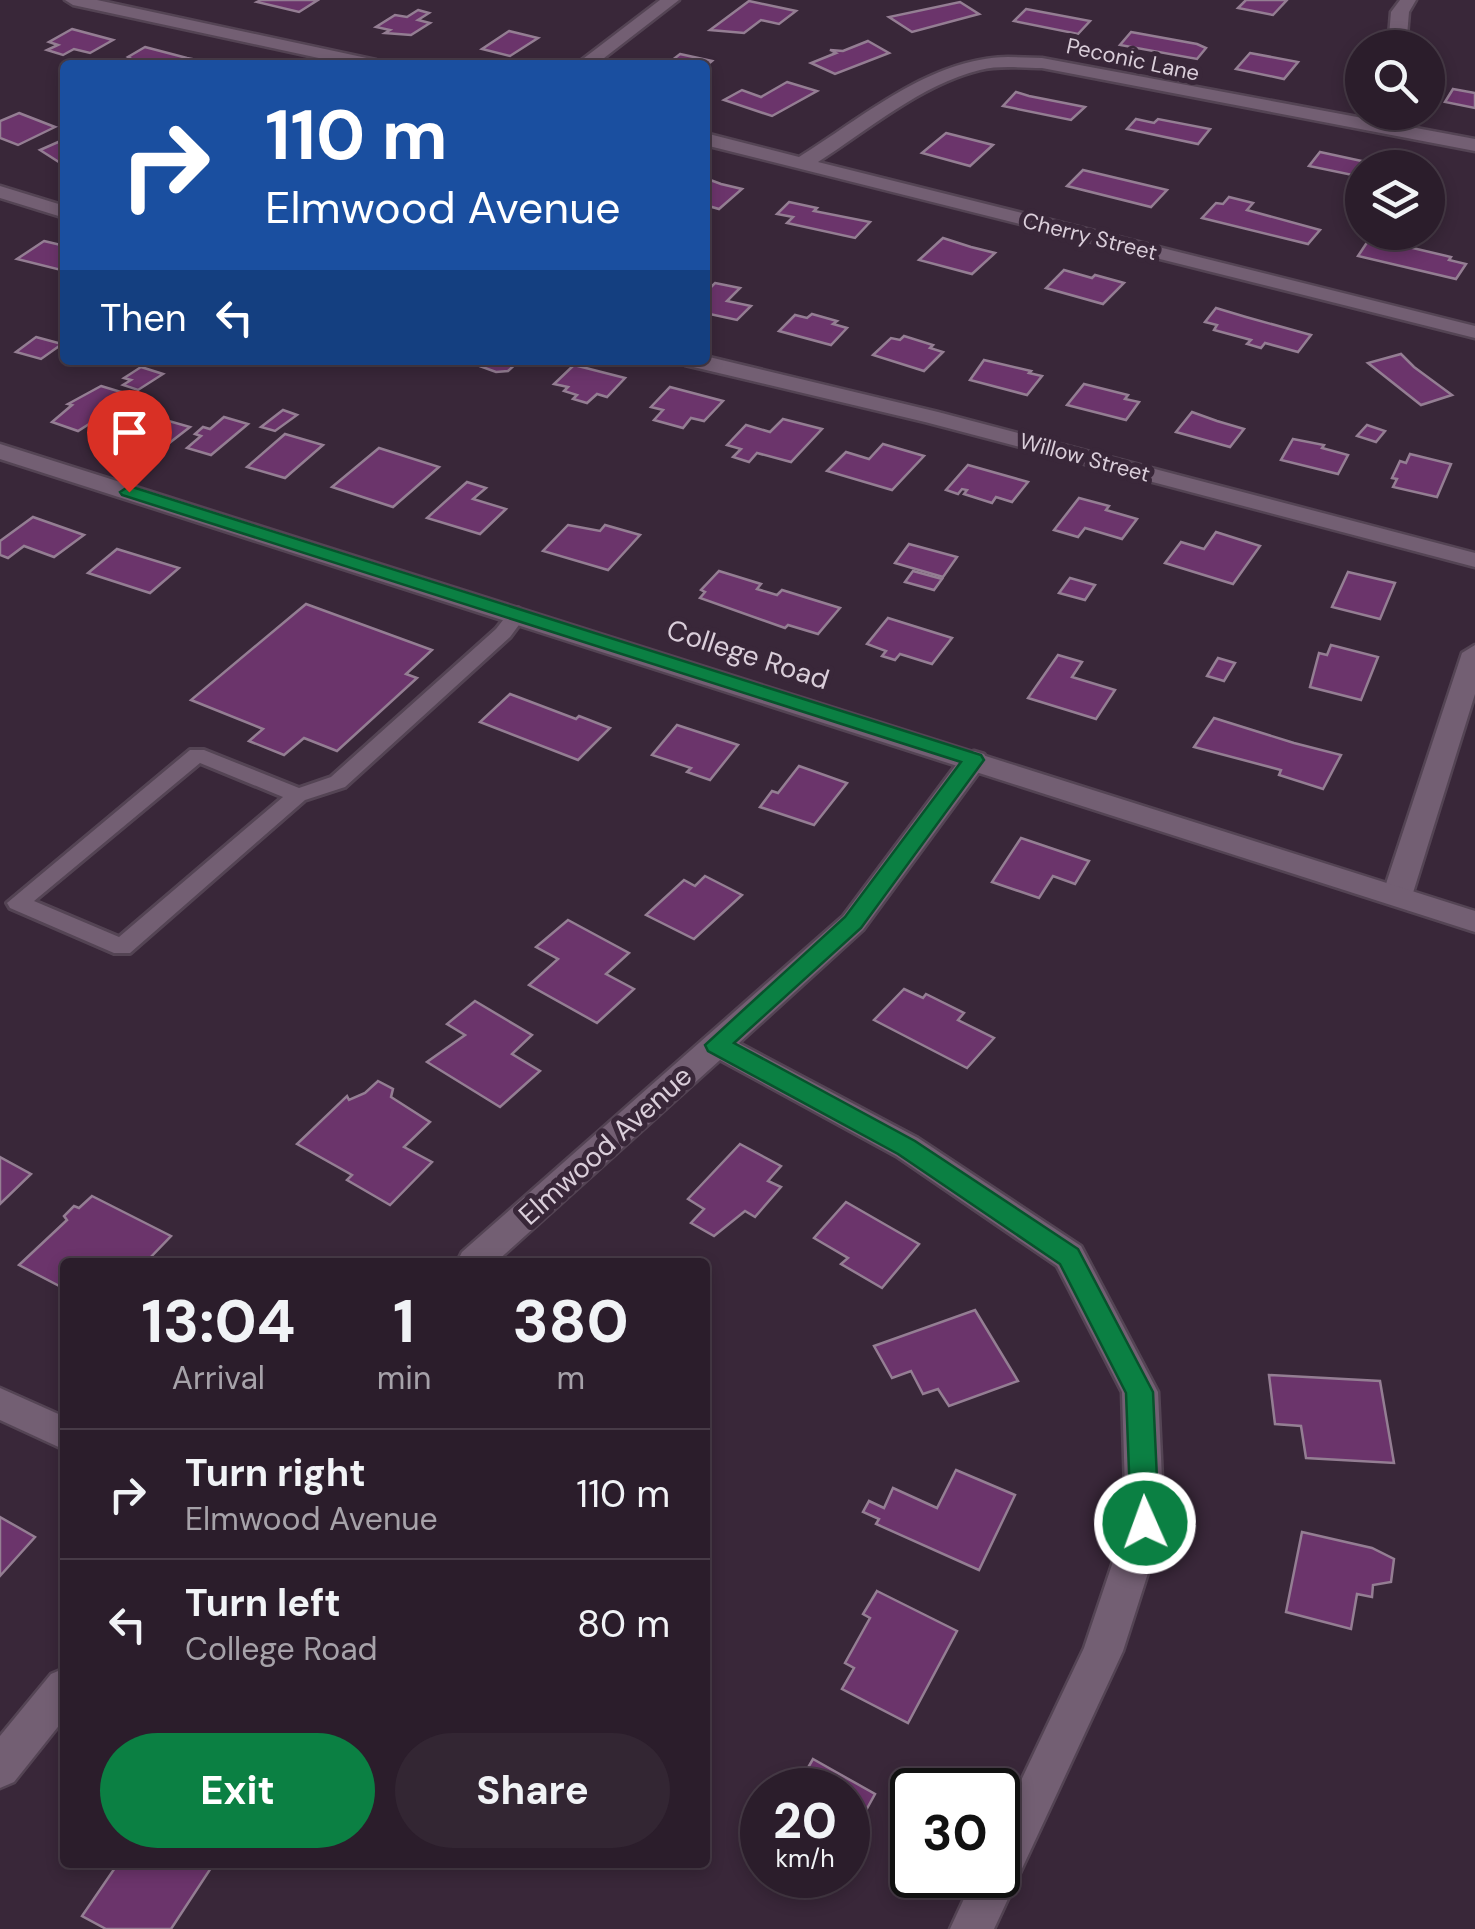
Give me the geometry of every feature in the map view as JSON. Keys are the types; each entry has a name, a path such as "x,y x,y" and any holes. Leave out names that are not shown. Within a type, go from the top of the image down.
{"street":[{"path":"73,0 353,60"},
{"path":"591,60 671,0"},
{"path":"1398,30 1400,12 1408,0"},
{"name":"Peconic Lane","path":"804,162 946,77 974,66 1005,62 1042,64 1345,114"},
{"name":"Peconic Lane","path":"1414,130 1475,145"},
{"name":"Cherry Street","path":"710,140 1475,332"},
{"path":"0,192 60,210"},
{"name":"Willow Street","path":"710,364 930,416 1475,560"},
{"name":"College Road","path":"0,451 1475,922"},
{"path":"1397,896 1475,653"},
{"name":"Elmwood Avenue","path":"478,1258 853,923 974,760"},
{"path":"717,1045 907,1147 1069,1256 1140,1392 1145,1523 1103,1651 972,1929"},
{"path":"0,1404 60,1432"},
{"path":"0,1768 60,1693"}],"lane":[{"path":"298,794 198,755 18,903 122,947 298,794 338,782 503,633 518,614"}],"building":[{"path":"318,0 299,12 257,2"},
{"path":"1246,0 1287,0 1273,15 1238,8"},
{"path":"749,1 796,11 779,24 761,20 744,33 710,30"},
{"path":"960,2 979,14 912,32 889,17"},
{"path":"1026,9 1090,21 1078,34 1014,21"},
{"path":"418,10 429,13 418,20 430,23 411,35 385,33 390,30 376,27 395,15 407,17"},
{"path":"72,29 113,40 90,53 74,49 63,55 47,50 58,45 49,42"},
{"path":"509,31 538,38 510,56 482,49"},
{"path":"1131,32 1206,48 1197,59 1120,45"},
{"path":"868,41 889,53 835,74 811,63 836,53 830,50 843,51"},
{"path":"145,47 197,60 133,60 128,57"},
{"path":"1250,53 1298,62 1284,79 1236,69"},
{"path":"680,54 707,60 672,60"},
{"path":"787,82 817,91 772,116 724,100 742,90 761,97"},
{"path":"1453,89 1475,93 1475,108 1445,102"},
{"path":"1016,92 1085,107 1071,120 1003,106"},
{"path":"19,113 55,127 18,145 0,138 0,121"},
{"path":"1136,119 1210,129 1198,144 1127,129"},
{"path":"946,133 993,145 970,166 922,153"},
{"path":"60,141 60,163 40,150"},
{"path":"1320,152 1345,157 1345,173 1309,166"},
{"path":"1083,170 1167,190 1151,207 1067,186"},
{"path":"710,180 742,189 719,209 710,206"},
{"path":"1229,197 1253,203 1247,210 1320,230 1308,244 1202,218 1216,203 1223,204"},
{"path":"789,202 870,222 855,238 787,223 793,217 777,214"},
{"path":"943,238 995,253 972,274 919,260"},
{"path":"44,241 60,245 60,270 17,259"},
{"path":"1362,250 1421,250 1466,264 1456,279 1358,256"},
{"path":"1064,270 1124,283 1103,304 1046,288"},
{"path":"715,283 740,288 727,301 751,306 737,320 710,314 710,288"},
{"path":"1216,308 1311,335 1298,352 1265,343 1261,348 1247,344 1251,340 1214,330 1217,325 1205,322"},
{"path":"812,314 847,328 831,345 779,331 795,315 807,318"},
{"path":"904,336 943,352 924,371 873,355 891,338 900,340"},
{"path":"36,337 60,343 41,359 16,352"},
{"path":"1401,354 1452,395 1421,405 1368,363"},
{"path":"984,360 1042,376 1027,395 970,380"},
{"path":"477,365 515,365 508,371 496,372"},
{"path":"574,365 625,378 607,397 597,394 587,403 573,399 577,395 564,391 568,387 554,384"},
{"path":"141,367 163,374 138,390 123,385 131,380 124,378"},
{"path":"1084,384 1128,395 1125,399 1139,402 1126,420 1067,405"},
{"path":"101,386 121,392 98,409 108,412 78,431 52,422 72,405 68,404"},
{"path":"670,387 723,401 704,421 691,418 683,428 654,420 663,410 651,407"},
{"path":"283,410 297,415 275,431 261,427"},
{"path":"1192,412 1244,429 1230,447 1176,432"},
{"path":"144,414 190,427 164,447 119,433"},
{"path":"224,417 248,424 211,455 187,448 201,436 195,434 203,427 210,429"},
{"path":"783,419 822,429 791,462 757,453 749,462 733,457 741,449 727,445 746,425 770,432"},
{"path":"1367,425 1385,431 1376,442 1357,436"},
{"path":"285,434 323,445 285,478 247,467"},
{"path":"1293,439 1348,455 1338,474 1281,460"},
{"path":"883,444 924,456 892,490 827,471 846,452 869,459"},
{"path":"379,448 439,467 393,507 332,487"},
{"path":"1410,454 1451,464 1437,497 1393,487 1397,479 1392,478 1400,461 1406,463"},
{"path":"968,465 1028,482 1012,502 996,497 992,503 964,494 967,490 958,494 946,490"},
{"path":"467,482 486,488 473,499 506,509 480,534 427,518"},
{"path":"1079,498 1137,519 1122,539 1085,528 1078,537 1054,530"},
{"path":"33,517 84,535 54,557 24,546 8,558 0,555 0,541"},
{"path":"568,525 600,531 605,525 640,535 608,570 543,551"},
{"path":"1216,532 1260,546 1233,584 1165,563 1181,542 1204,549"},
{"path":"909,544 957,557 943,577 895,563"},
{"path":"117,549 179,568 150,593 88,573"},
{"path":"719,571 761,584 757,589 777,595 782,590 840,608 818,634 788,625 785,628 700,598 705,592 701,590"},
{"path":"913,571 942,579 934,590 905,582"},
{"path":"1348,572 1395,583 1380,619 1332,607"},
{"path":"1070,578 1095,585 1085,600 1059,593"},
{"path":"306,604 432,650 406,674 417,678 337,751 304,738 284,755 249,741 263,729 191,700"},
{"path":"888,618 952,638 932,664 900,654 895,660 882,656 886,651 867,644"},
{"path":"1331,645 1378,657 1361,700 1310,687 1319,653 1327,655"},
{"path":"1058,655 1082,662 1072,677 1115,690 1096,719 1028,698"},
{"path":"1218,658 1235,663 1224,681 1207,676"},
{"path":"510,694 610,728 578,760 480,722"},
{"path":"1214,718 1341,755 1323,789 1279,775 1281,770 1194,747"},
{"path":"677,725 738,745 710,780 687,772 691,768 652,755"},
{"path":"799,766 847,783 814,825 760,807 772,791 778,793"},
{"path":"1021,838 1089,861 1075,884 1053,876 1039,898 992,882"},
{"path":"705,876 742,895 694,939 646,915 684,880 695,886"},
{"path":"568,920 629,953 606,974 634,989 597,1023 529,985 558,959 536,947"},
{"path":"904,989 923,998 926,994 964,1013 958,1020 994,1038 967,1068 874,1020"},
{"path":"475,1001 532,1035 512,1054 540,1071 500,1107 427,1062 465,1035 447,1024"},
{"path":"378,1081 393,1089 391,1097 430,1122 404,1147 432,1162 390,1205 347,1180 352,1175 297,1144 347,1096 349,1100 365,1093"},
{"path":"740,1144 781,1166 768,1181 781,1187 755,1217 745,1211 714,1236 691,1223 704,1209 688,1199"},
{"path":"0,1157 31,1174 0,1204"},
{"path":"92,1196 171,1236 150,1258 60,1258 60,1286 19,1265 67,1220 64,1216 74,1206 79,1208"},
{"path":"846,1202 919,1244 882,1288 841,1264 848,1258 814,1238"},
{"path":"975,1310 1018,1381 949,1406 938,1389 923,1394 911,1371 892,1378 874,1346"},
{"path":"1269,1375 1380,1381 1394,1463 1306,1458 1301,1426 1275,1424"},
{"path":"956,1470 1015,1495 979,1570 876,1524 879,1519 863,1512 869,1501 884,1508 893,1488 937,1508"},
{"path":"0,1517 35,1537 0,1576"},
{"path":"1302,1532 1372,1548 1394,1559 1391,1582 1373,1585 1372,1597 1357,1594 1351,1629 1286,1612"},
{"path":"877,1591 957,1631 908,1723 842,1689 854,1668 845,1663 870,1618 863,1614"},
{"path":"813,1759 829,1768 808,1768"},
{"path":"115,1868 211,1868 171,1929 106,1929 82,1916"}],"route":[{"path":"129,492 974,760 853,923 717,1045 907,1147 1069,1256 1140,1392 1145,1523"}]}
